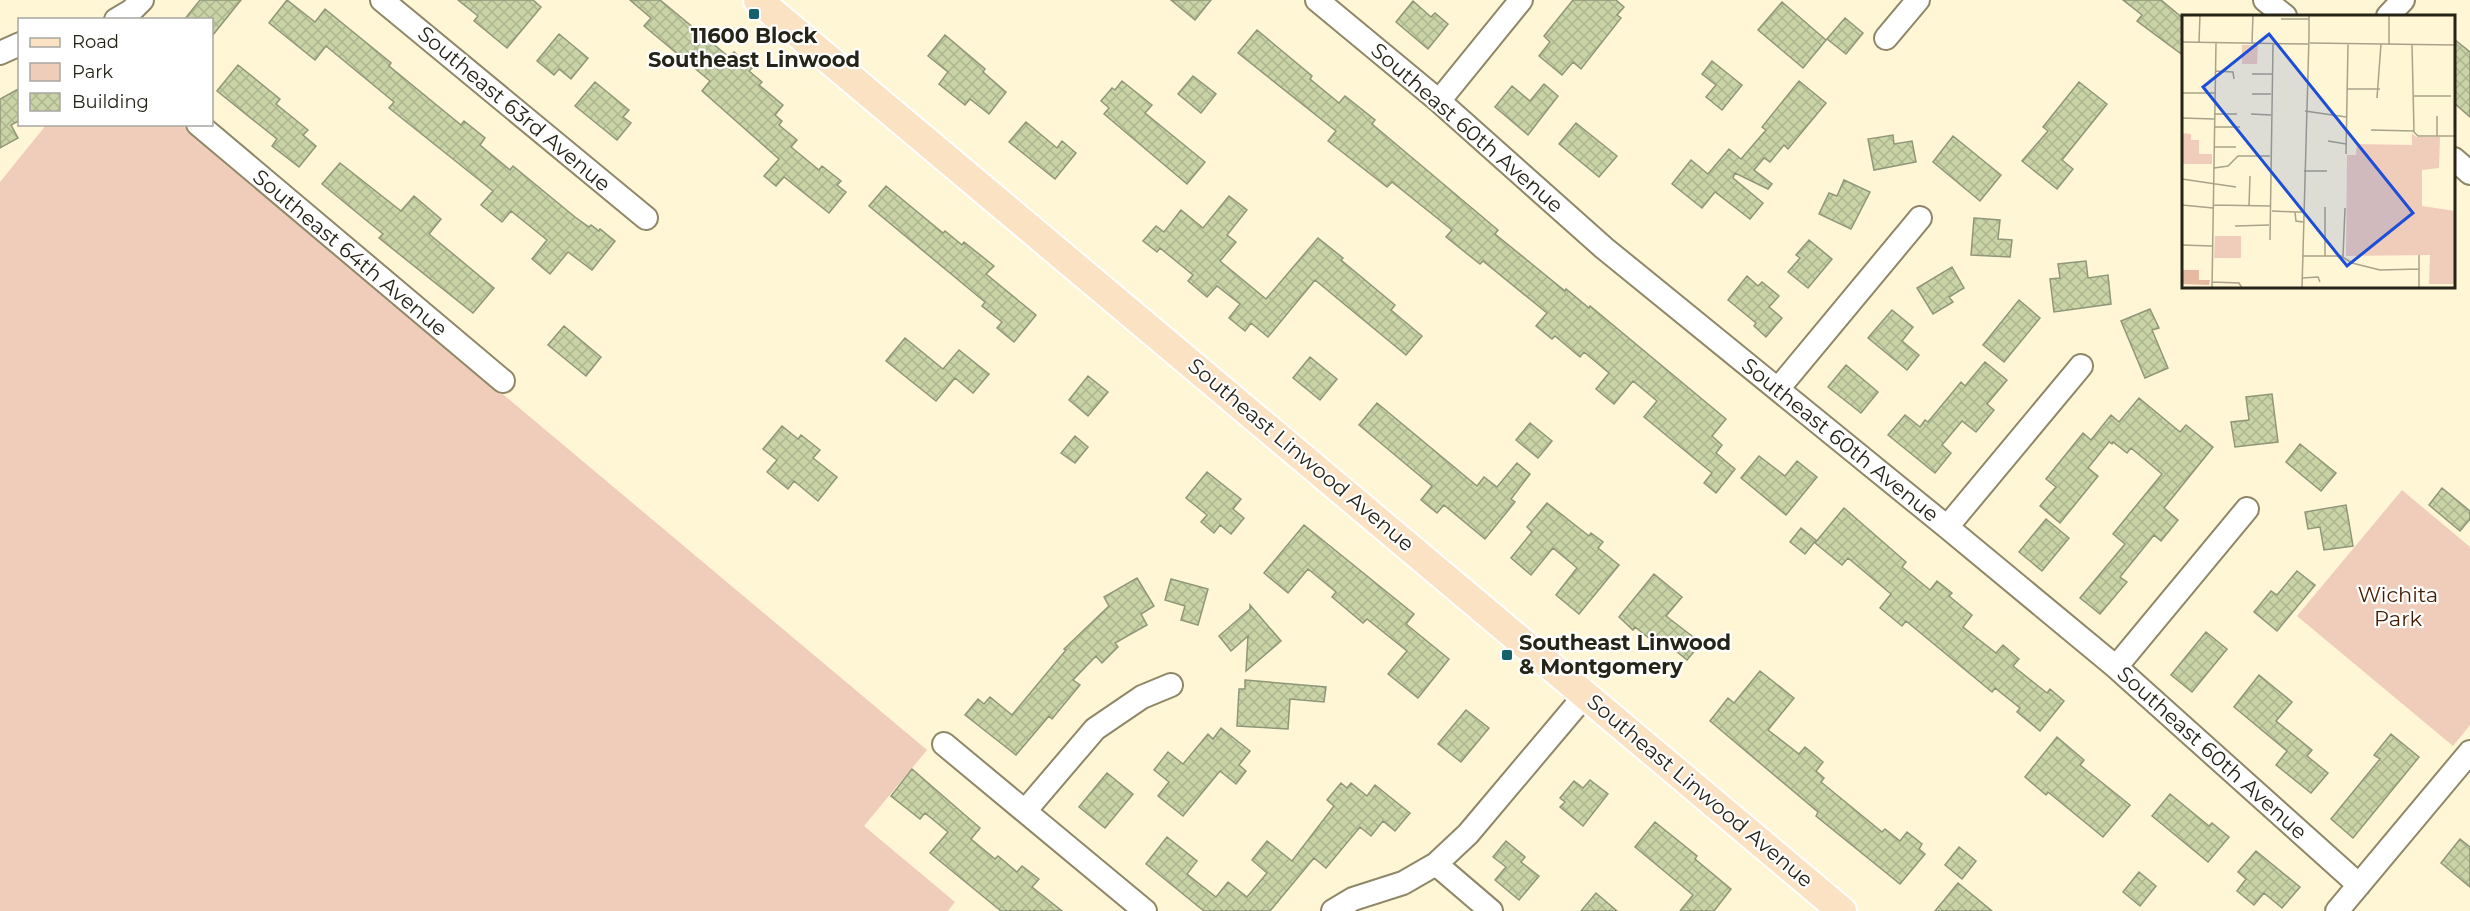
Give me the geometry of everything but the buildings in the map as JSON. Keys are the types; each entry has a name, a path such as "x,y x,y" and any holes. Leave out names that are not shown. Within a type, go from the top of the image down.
{"main road":[{"name":"Southeast Linwood Avenue","path":"758,0 1587,694 1842,911"}],"street":[{"path":"119,18 142,0"},
{"name":"Southeast 63rd Avenue","path":"382,0 646,218"},
{"name":"Southeast 60th Avenue","path":"1317,0 1439,101 1604,248 2116,667 2359,885"},
{"path":"1439,101 1521,0"},
{"path":"1886,38 1918,0"},
{"path":"2265,0 2284,15"},
{"path":"2389,15 2403,0"},
{"path":"0,53 18,45"},
{"name":"Southeast 64th Avenue","path":"200,126 503,381"},
{"path":"2455,160 2470,173"},
{"path":"1778,389 1920,218"},
{"path":"1947,527 2081,366"},
{"path":"2116,667 2247,509"},
{"path":"1025,811 1095,729 1142,697 1171,685"},
{"path":"1333,911 1353,899 1403,882 1436,864 1468,834 1587,694"},
{"path":"944,744 1145,911"},
{"path":"2337,911 2470,752"},
{"path":"1436,864 1491,911"}],"green space":[{"path":"45,126 183,126 927,750 864,826 955,902 948,911 0,911 0,182"},
{"name":"Wichita Park","path":"2402,490 2470,547 2470,725 2453,746 2297,616"}],"place":[{"name":"11600 Block Southeast Linwood","path":"754,14"},
{"name":"Southeast Linwood & Montgomery","path":"1507,655"}]}
